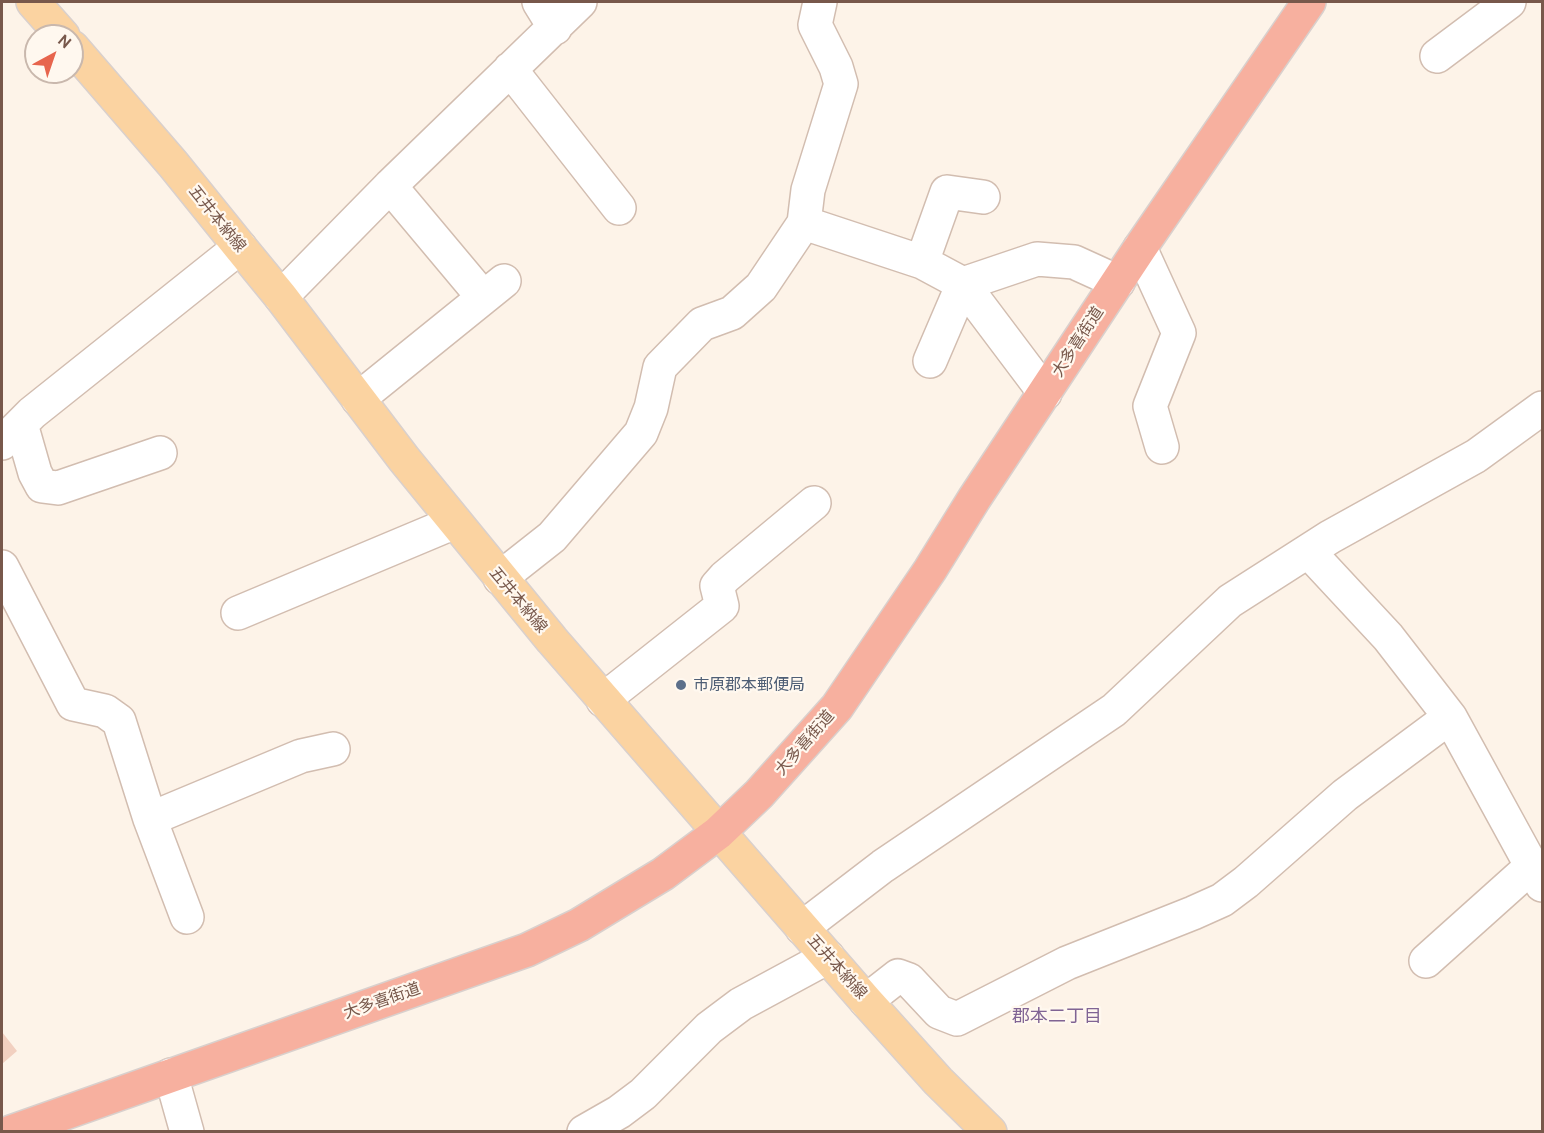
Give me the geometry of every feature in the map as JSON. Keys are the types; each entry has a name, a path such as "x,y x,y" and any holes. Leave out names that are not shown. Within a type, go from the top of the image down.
{"highway":[{"name":"大多喜街道","path":"11,1131 527,950 579,925 663,874 718,833 759,794 837,707 930,570 974,499 1140,248 1310,2"}],"main road":[{"path":"33,2 52,24"},
{"name":"五井本納線","path":"84,61 173,164 281,297 455,522 603,700 866,1001 939,1081 990,1131"}],"street":[{"path":"281,297 510,69 547,15 580,2"},
{"path":"500,578 552,537 641,433 651,408 660,367 702,324 732,313 761,286 804,223 808,190 841,84 836,67 815,25 820,2"},
{"path":"1437,56 1509,2"},
{"path":"510,69 619,208"},
{"path":"358,399 494,289 390,186"},
{"path":"922,262 947,192 983,198"},
{"path":"804,223 922,262 963,284 1045,393"},
{"path":"159,453 58,488 42,486 11,434 32,413 240,247"},
{"path":"1140,248 1179,333 1150,406 1162,447"},
{"path":"930,361 963,284 1037,259 1074,262 1118,282"},
{"path":"802,928 883,866 1114,710 1230,601 1330,537 1476,456 1542,408"},
{"path":"603,700 722,606 717,586 814,502"},
{"path":"238,613 455,522"},
{"path":"1308,551 1388,637 1450,717 1537,876 1426,961"},
{"path":"2,567 73,704 105,711 119,721 150,819 187,917"},
{"path":"866,1001 898,976 909,980 939,1012 957,1019 1067,963 1193,914 1222,900 1246,882 1345,795 1450,717"},
{"path":"150,819 301,756 333,749"},
{"path":"584,1131 618,1112 643,1094 709,1028 741,1004 828,957"},
{"path":"171,1075 187,1131"}],"building":[{"path":"2,1032 17,1051 2,1064"}],"place":[{"name":"市原郡本郵便局","path":"681,685"}],"district":[{"name":"郡本二丁目","path":"1057,1017"}]}
